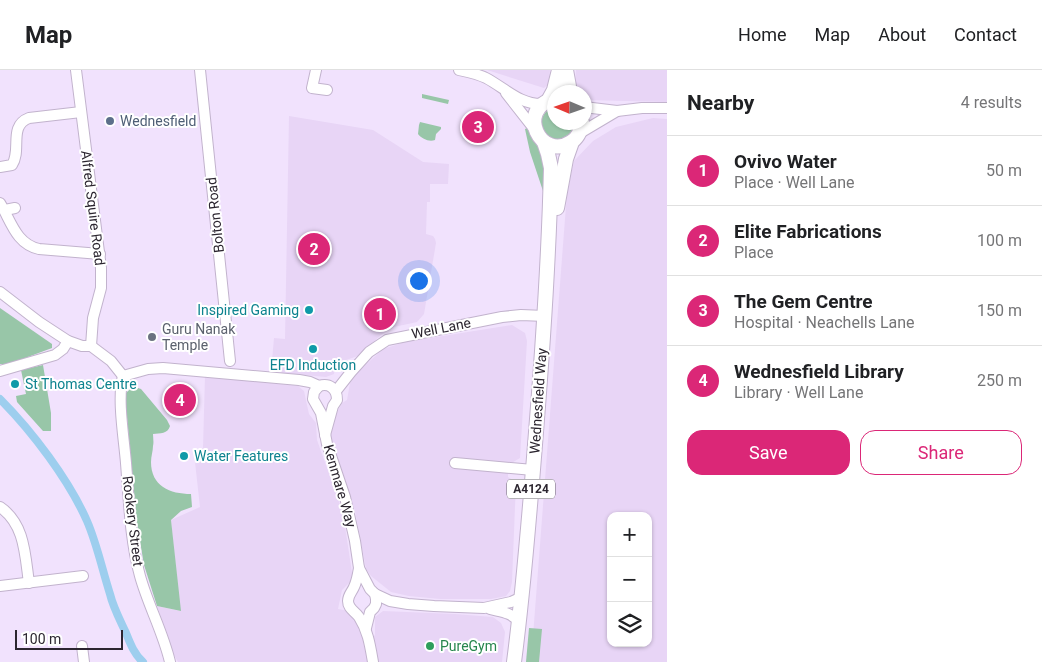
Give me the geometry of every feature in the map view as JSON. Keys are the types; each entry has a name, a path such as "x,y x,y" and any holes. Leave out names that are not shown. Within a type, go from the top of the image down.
{"main road":[{"path":"555,85 559,70"},
{"path":"566,70 569,85"},
{"path":"547,102 538,109 534,122 535,130 544,142 558,147 565,146 578,133"},
{"name":"Wednesfield Way","path":"548,260 562,175 566,159 578,133"},
{"name":"Wednesfield Way","path":"514,662 522,597 545,316 551,168 544,142"}],"street":[{"name":"Alfred Squire Road","path":"76,70 101,268 101,288 93,318 91,346"},
{"name":"Bolton Road","path":"200,70 230,361"},
{"path":"316,70 308,87 327,90"},
{"path":"459,70 485,78 526,102 536,104 547,101"},
{"path":"503,89 535,130"},
{"path":"592,108 617,111 667,108"},
{"path":"578,133 617,111"},
{"path":"0,166 12,165 15,160 17,132 22,122 29,118 81,112"},
{"path":"7,207 20,238 30,246 39,249 100,254"},
{"path":"0,293 68,341 82,346 91,346 114,364 123,376 148,369 162,368 299,380 308,386 324,388 337,400 333,406 325,435"},
{"name":"Well Lane","path":"324,388 351,372 375,347 392,338 502,317 521,315 545,316"},
{"path":"0,371 55,355 63,349 68,341"},
{"name":"Rookery Street","path":"123,376 121,388 122,413 134,549 143,586 170,662"},
{"name":"Kenmare Way","path":"324,388 313,399 320,413 330,453 340,478 360,568"},
{"path":"316,406 325,409 333,406"},
{"path":"455,463 533,470"},
{"path":"0,507 10,515 20,532 29,583"},
{"path":"354,589 360,568"},
{"path":"360,568 376,599 366,628"},
{"path":"0,586 82,576"},
{"path":"373,662 366,628 348,604 349,594 354,589 362,586 390,601 422,606 484,608 511,614 519,622"},
{"path":"484,608 511,602 522,597"},
{"path":"357,614 366,614 390,601"},
{"path":"82,646 84,662"}],"shaded area":[{"path":"487,70 550,70 549,84 544,88"},
{"path":"576,70 667,70 667,102 592,100 592,85 575,85"},
{"path":"289,116 373,130 423,162 449,164 448,184 430,184 430,202 427,202 426,234 433,236 436,243 424,314 417,322 394,327 381,335 358,356 346,360 336,360 334,374 326,377 271,372 274,338 285,339"},
{"path":"653,118 667,119 667,662 531,662 567,193 574,161 593,141 616,127"},
{"path":"512,325 525,333 527,341 520,458 508,465 508,477 516,482 512,582 510,591 506,596 491,599 440,599 391,592 371,576 366,569 355,511 331,439 332,422 342,403 347,400 350,383 360,370 383,349 405,342"},
{"path":"205,376 298,386 304,391 309,414 316,423 317,440 343,513 353,579 342,590 338,609 348,611 361,628 364,646 375,635 375,617 383,611 493,617 501,623 505,632 502,662 178,662 157,606 180,611 171,520 200,507 194,453 203,448"}],"green space":[{"path":"422,94 449,100 448,104 422,98"},
{"path":"546,111 547,130 572,130 568,135 561,139 552,139 547,136 541,123"},
{"path":"420,122 441,127 436,134 435,140 426,140 418,134"},
{"path":"527,128 545,163 546,192 543,191 530,152 525,129"},
{"path":"0,308 52,344 52,348 9,364 0,364"},
{"path":"43,365 51,413 51,431 43,431 17,402 16,396 26,394 21,370"},
{"path":"132,387 141,389 170,426 166,432 153,434 151,462 154,477 158,483 169,490 191,494 192,507 181,511 171,520 181,611 157,606 144,565 137,523 126,407 126,393"},
{"path":"529,628 542,629 539,662 526,662"}],"waterway":[{"path":"0,399 25,426 49,457 79,505 94,539 115,609 137,656 143,662"}],"place":[{"name":"Wednesfield","path":"110,121"},
{"name":"The Gem Centre","path":"478,127"},
{"name":"Elite Fabrications","path":"314,249"},
{"name":"Inspired Gaming","path":"309,310"},
{"name":"Ovivo Water","path":"380,314"},
{"name":"Guru Nanak Temple","path":"152,337"},
{"name":"EFD Induction","path":"313,349"},
{"name":"St Thomas Centre","path":"15,384"},
{"name":"Wednesfield Library","path":"180,400"},
{"name":"Water Features","path":"184,456"},
{"name":"PureGym","path":"430,646"}]}
